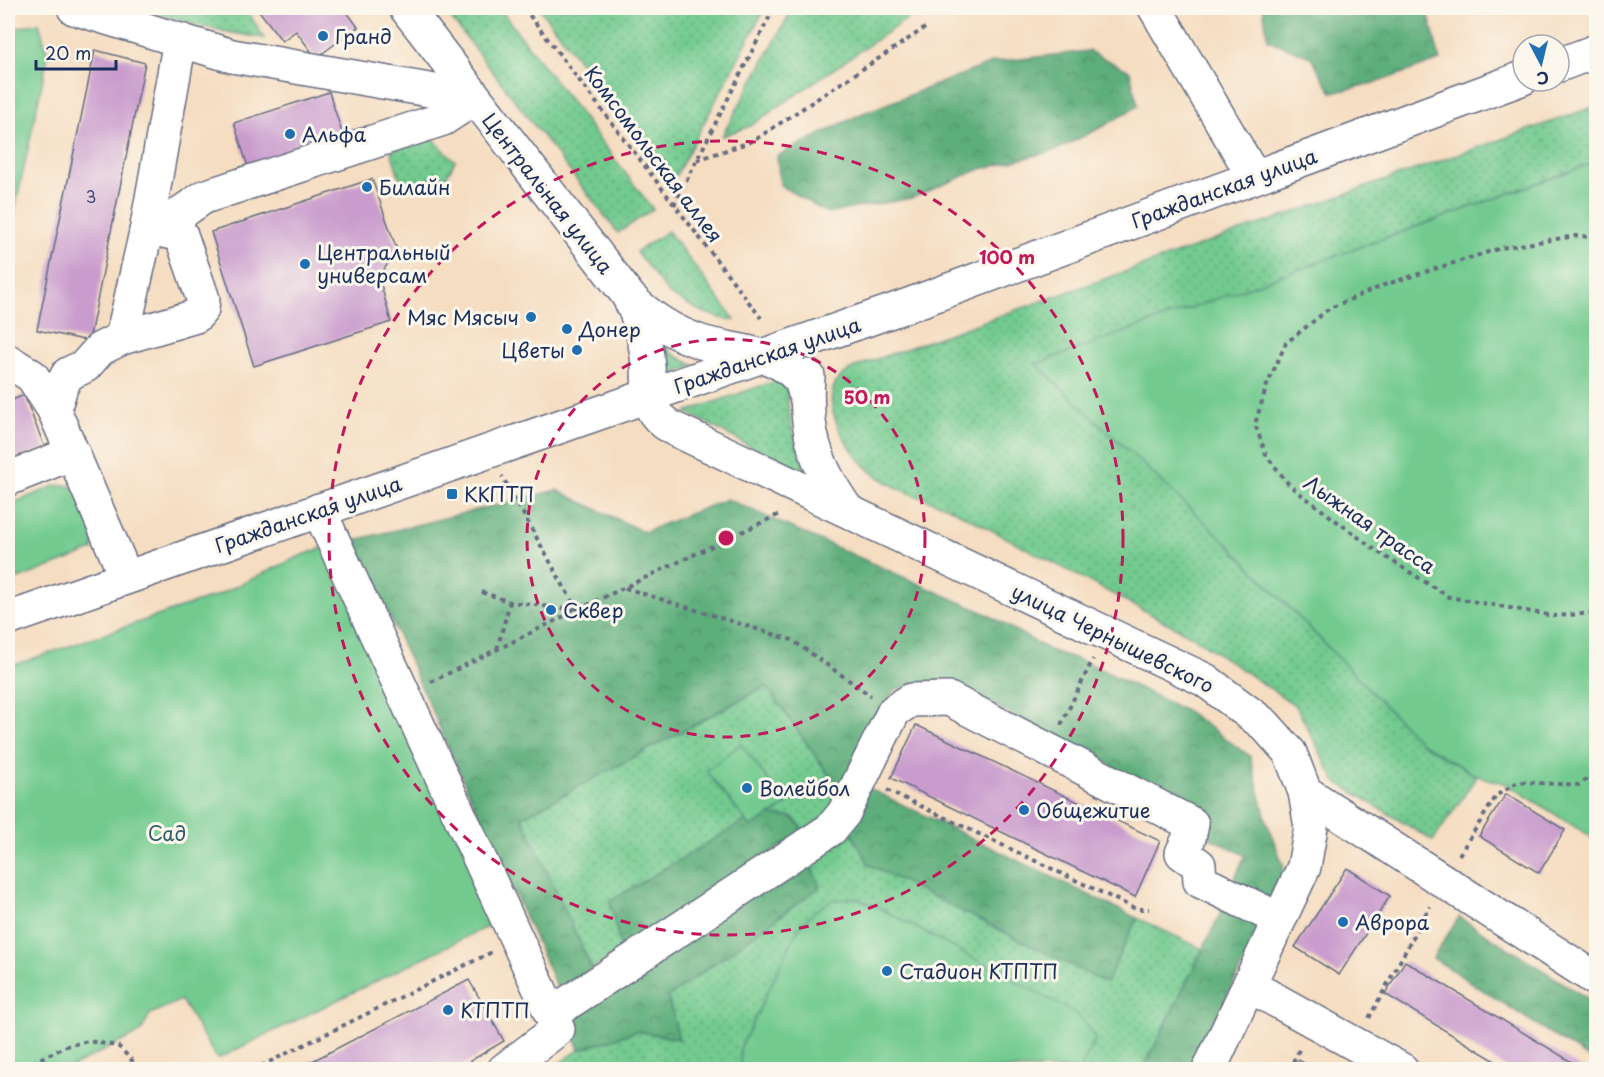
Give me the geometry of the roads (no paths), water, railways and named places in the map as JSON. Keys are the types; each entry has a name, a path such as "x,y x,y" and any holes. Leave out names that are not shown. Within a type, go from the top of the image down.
{"street":[{"path":"74,8 232,56 475,98"},
{"name":"Центральная улица","path":"406,8 627,294 637,312 644,336 649,396"},
{"path":"1155,8 1254,177"},
{"path":"122,338 157,232 180,40"},
{"path":"1571,60 1596,51"},
{"name":"Гражданская улица","path":"8,619 811,340 1511,82"},
{"path":"157,232 204,197 443,119 475,98"},
{"path":"54,410 61,387 68,374 85,366 100,349 122,338 196,316 202,309 203,299 181,235 157,232"},
{"path":"627,294 643,311 664,325 701,342 762,356 789,369 801,381 806,397"},
{"path":"811,340 806,397 808,425 813,446 833,490 848,511"},
{"path":"698,378 711,362 711,355 701,342"},
{"path":"8,361 32,376 54,410 126,577"},
{"name":"улица Чернышевского","path":"649,396 652,409 660,420 672,428 1205,680 1265,725 1290,753 1305,792 1311,827 1304,867 1209,1070"},
{"path":"612,409 632,413 672,428"},
{"path":"8,479 73,453"},
{"path":"320,510 558,1029 504,1070"},
{"path":"551,1014 831,829 844,813 894,711 911,700 949,699 1192,824 1182,853 1199,865 1200,881 1279,919"},
{"path":"1305,792 1596,979"},
{"path":"1250,986 1394,1068"}],"place":[{"name":"Гранд","path":"323,36"},
{"name":"Альфа","path":"290,134"},
{"name":"Билайн","path":"367,187"},
{"name":"Центральный универсам","path":"305,264"},
{"name":"Мяс Мясыч","path":"531,317"},
{"name":"Донер","path":"567,329"},
{"name":"Цветы","path":"577,350"},
{"name":"ККПТП","path":"452,494"},
{"name":"Сквер","path":"551,610"},
{"name":"Волейбол","path":"747,788"},
{"name":"Общежитие","path":"1024,810"},
{"name":"Аврора","path":"1343,922"},
{"name":"Стадион КТПТП","path":"887,971"},
{"name":"КТПТП","path":"448,1010"}],"park label":[{"name":"Сад","path":"167,833"}]}
